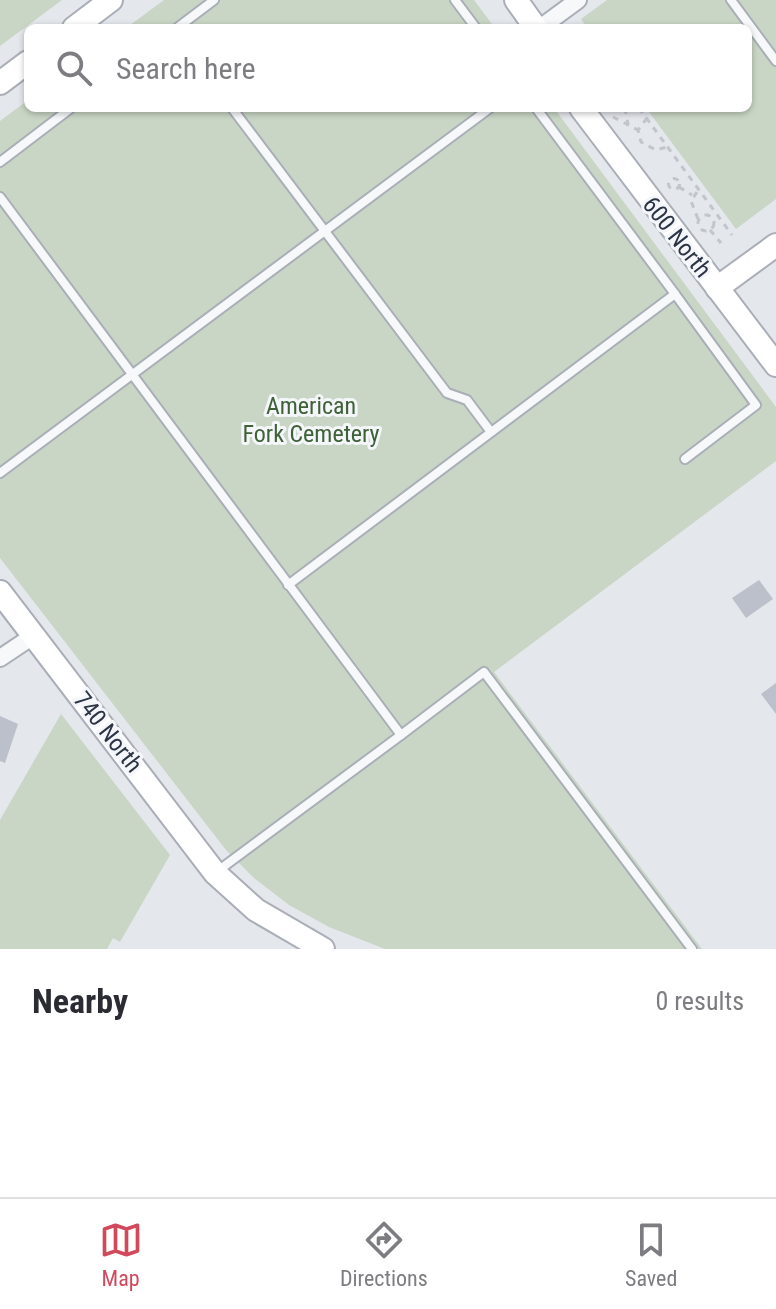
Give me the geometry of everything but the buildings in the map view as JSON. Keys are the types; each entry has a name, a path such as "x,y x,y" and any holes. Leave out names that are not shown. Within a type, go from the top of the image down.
{"street":[{"path":"79,24 111,0"},
{"path":"516,0 535,24"},
{"path":"544,24 578,0"},
{"path":"0,83 24,65"},
{"name":"600 North","path":"584,112 776,365"},
{"path":"717,288 776,245"},
{"name":"740 North","path":"0,592 215,873 256,910 323,949"},
{"path":"0,658 33,636"}],"lane":[{"path":"182,24 214,0"},
{"path":"455,0 473,24"},
{"path":"731,0 749,24"},
{"path":"752,28 776,61"},
{"path":"0,162 66,112"},
{"path":"235,112 447,393 467,400 491,432"},
{"path":"0,473 485,112"},
{"path":"539,112 756,405 685,459"},
{"path":"0,197 401,735"},
{"path":"288,585 675,294"},
{"path":"215,873 484,672 692,949"}],"path":[{"path":"608,112 638,130 641,142 648,148 668,147"},
{"path":"626,112 628,125"},
{"path":"642,112 732,235"},
{"path":"638,130 647,118"},
{"path":"679,187 692,195"},
{"path":"699,189 692,195 692,209 702,230 710,229"},
{"path":"698,219 703,215 710,216 713,223 710,229"},
{"path":"710,229 721,243"}],"green space":[{"path":"0,0 62,0 30,24 24,24 24,28 0,46"},
{"path":"164,0 474,0 492,24 131,24"},
{"path":"607,0 776,0 776,199 736,229 649,112 752,112 752,24 584,24 581,19"},
{"name":"American Fork Cemetery","path":"24,103 24,112 557,112 776,407 776,461 494,672 702,949 385,949 329,927 289,905 254,878 226,850 0,558 0,121"},
{"path":"61,714 170,855 120,942 113,938 107,949 0,949 0,820"}]}
